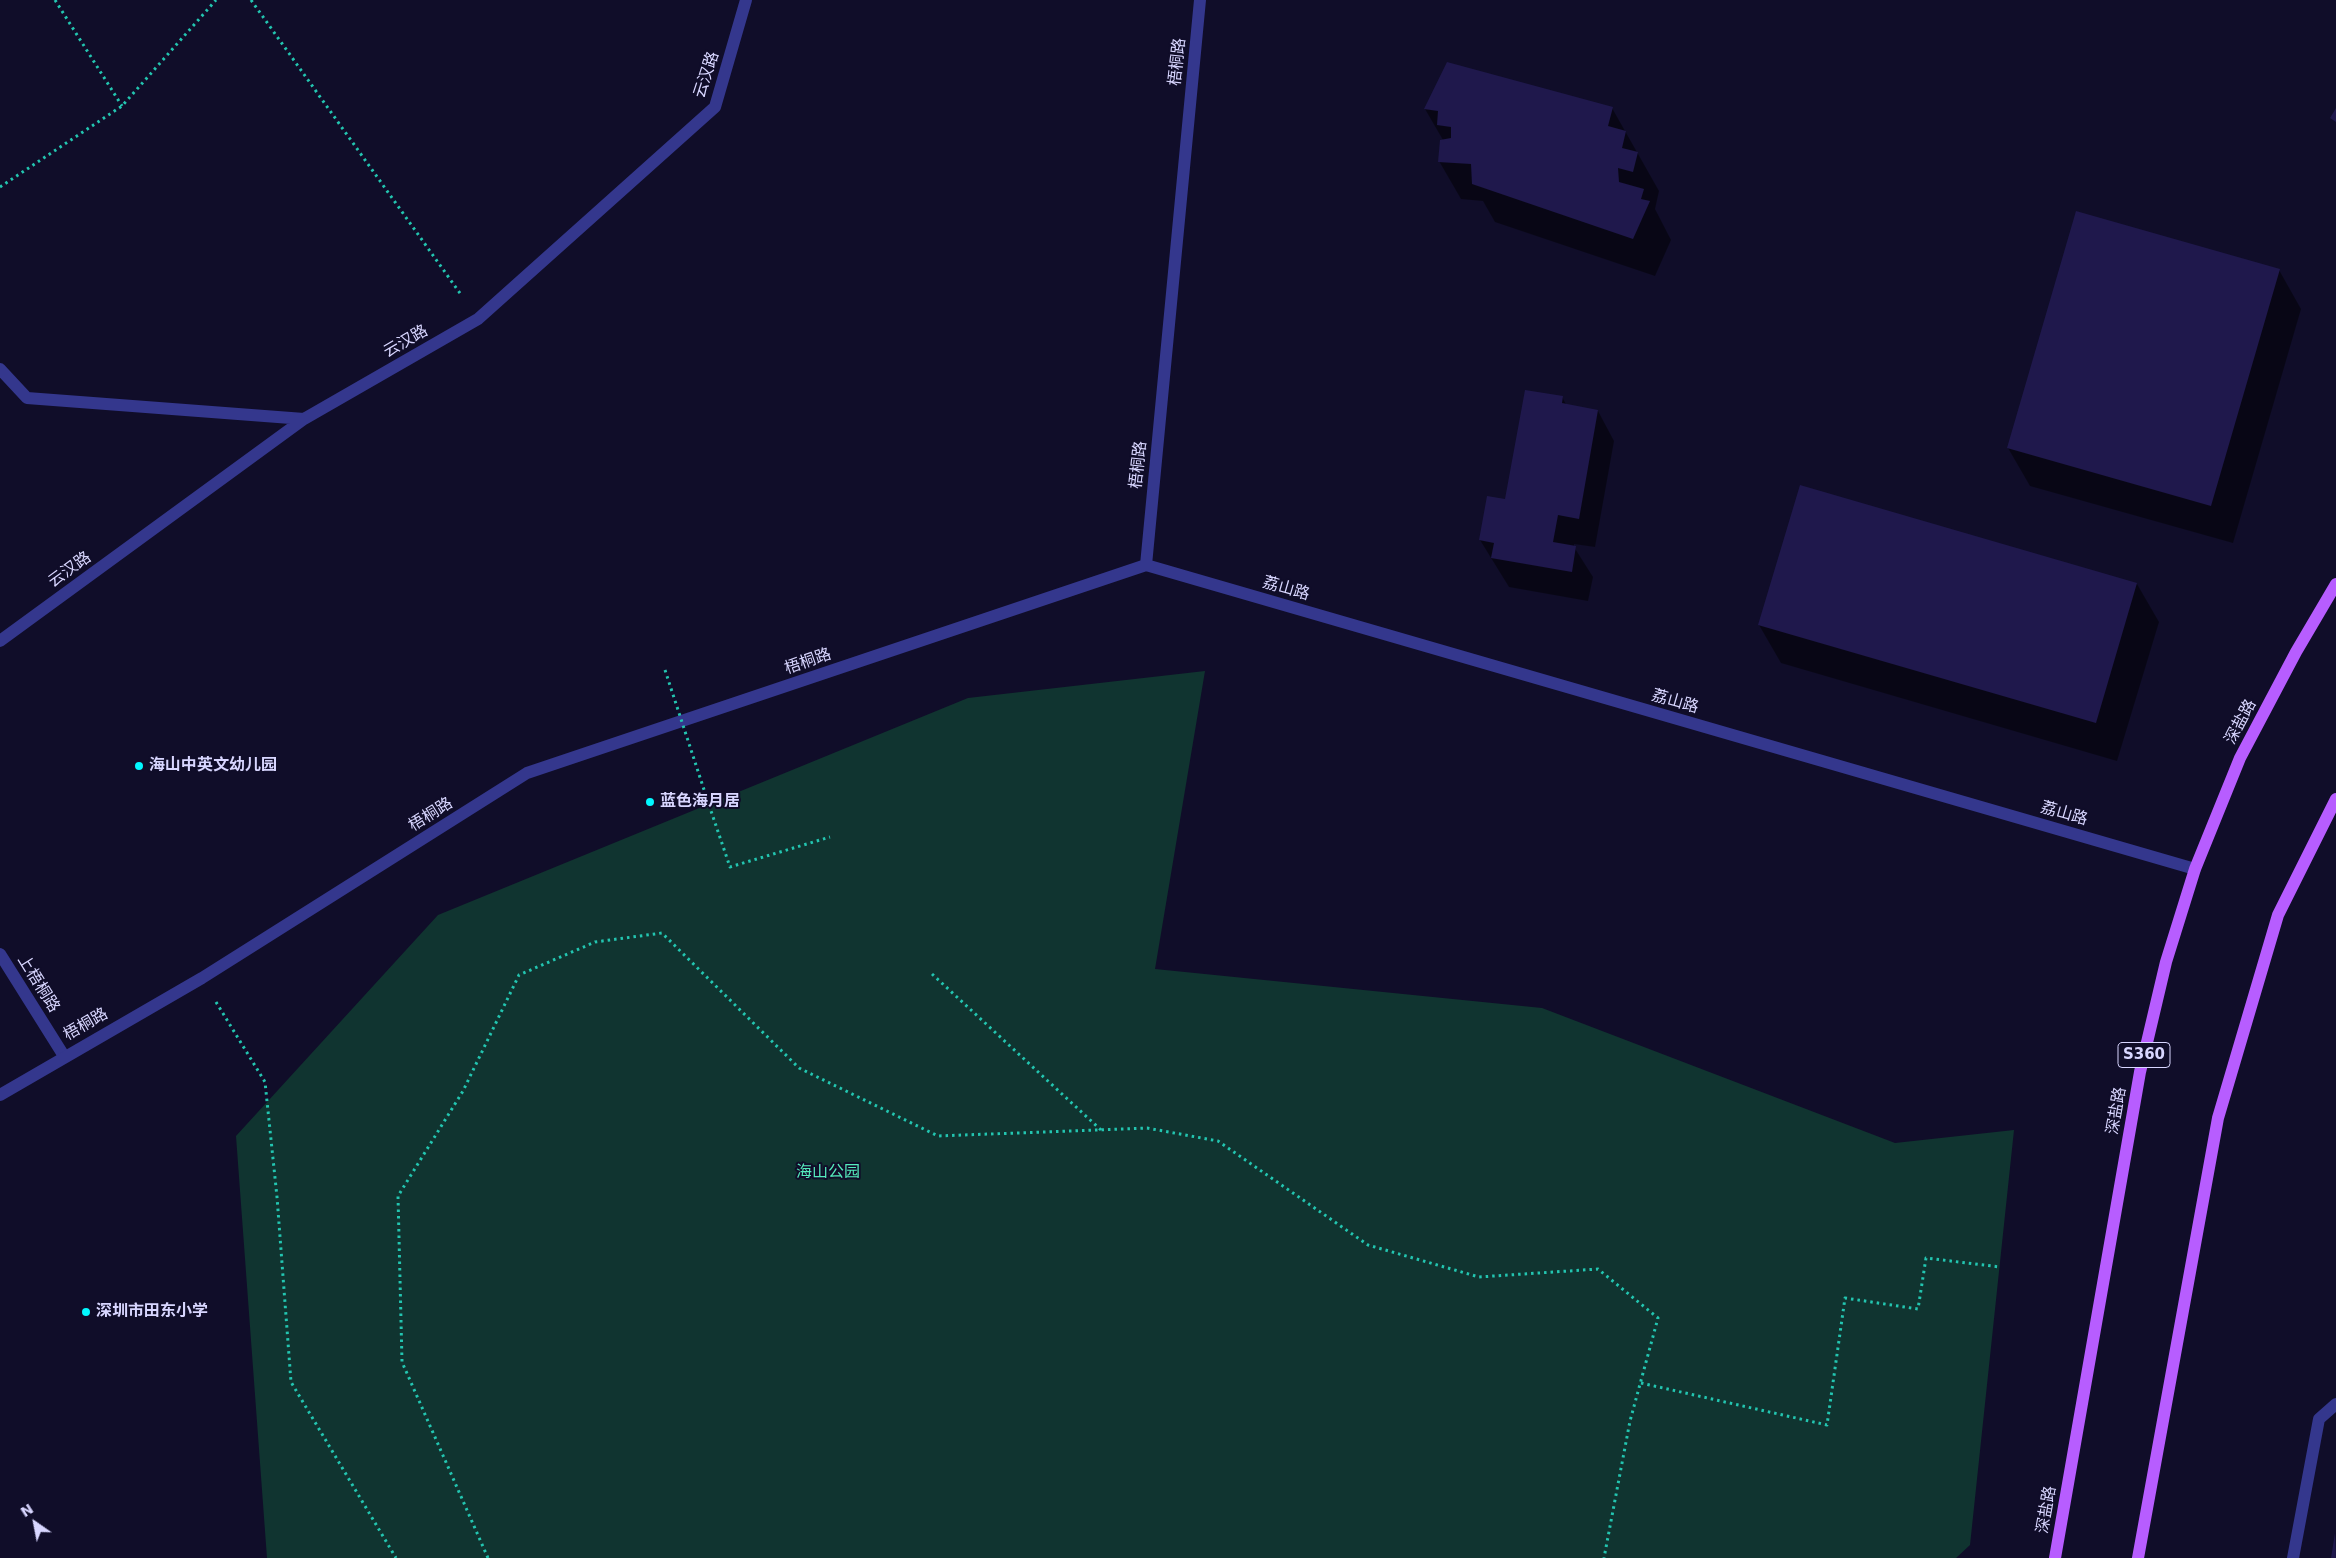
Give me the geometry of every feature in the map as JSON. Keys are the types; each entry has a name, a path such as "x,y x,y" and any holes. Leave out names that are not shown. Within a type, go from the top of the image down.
{"main road":[{"name":"深盐路","path":"2055,1558 2140,1072 2166,962 2195,869 2240,758 2296,652 2336,584"},
{"path":"2138,1558 2218,1118 2278,915 2336,799"}],"street":[{"name":"云汉路","path":"0,641 304,419 478,319 715,107 746,0"},
{"name":"梧桐路","path":"0,1095 64,1056 202,978 527,773 1146,565 1200,0"},
{"path":"0,369 27,398 304,419"},
{"name":"荔山路","path":"1146,565 2195,869"},
{"name":"上梧桐路","path":"0,954 64,1056"},
{"path":"2293,1558 2319,1419 2336,1404"}],"path":[{"path":"54,0 122,106"},
{"path":"0,187 122,106 216,0"},
{"path":"251,0 478,319"},
{"path":"665,670 730,867 830,837"},
{"path":"488,1558 402,1362 398,1196 463,1091 520,975 595,942 662,933 799,1068 938,1136 1147,1128 1218,1141 1368,1245 1479,1277 1598,1269 1658,1318 1642,1383 1630,1421 1604,1558"},
{"path":"932,974 1101,1130"},
{"path":"202,978 265,1082 277,1197 291,1382 396,1558"},
{"path":"1642,1383 1827,1425 1845,1298 1918,1309 1926,1258 2000,1267"}],"green space":[{"name":"海山公园","path":"1205,671 1155,969 1542,1008 1895,1143 2014,1130 1970,1545 1956,1558 267,1558 236,1136 438,915 968,698"}],"building":[{"path":"1447,62 1613,107 1608,126 1626,131 1622,148 1638,152 1633,172 1618,168 1619,182 1644,189 1641,199 1650,201 1633,239 1472,184 1471,164 1438,162 1440,140 1451,138 1451,127 1437,125 1438,111 1424,109"},
{"path":"2336,108 2336,122 2330,118"},
{"path":"2076,211 2280,269 2211,506 2007,448"},
{"path":"1525,390 1563,396 1562,403 1598,410 1579,519 1558,515 1553,542 1576,546 1572,572 1491,558 1494,543 1479,540 1487,496 1505,499"},
{"path":"1800,485 2137,583 2096,723 1758,625"},
{"path":"2335,1533 2336,1558 2331,1558"}],"place":[{"name":"海山中英文幼儿园","path":"139,766"},
{"name":"蓝色海月居","path":"650,802"},
{"name":"深圳市田东小学","path":"86,1312"}]}
